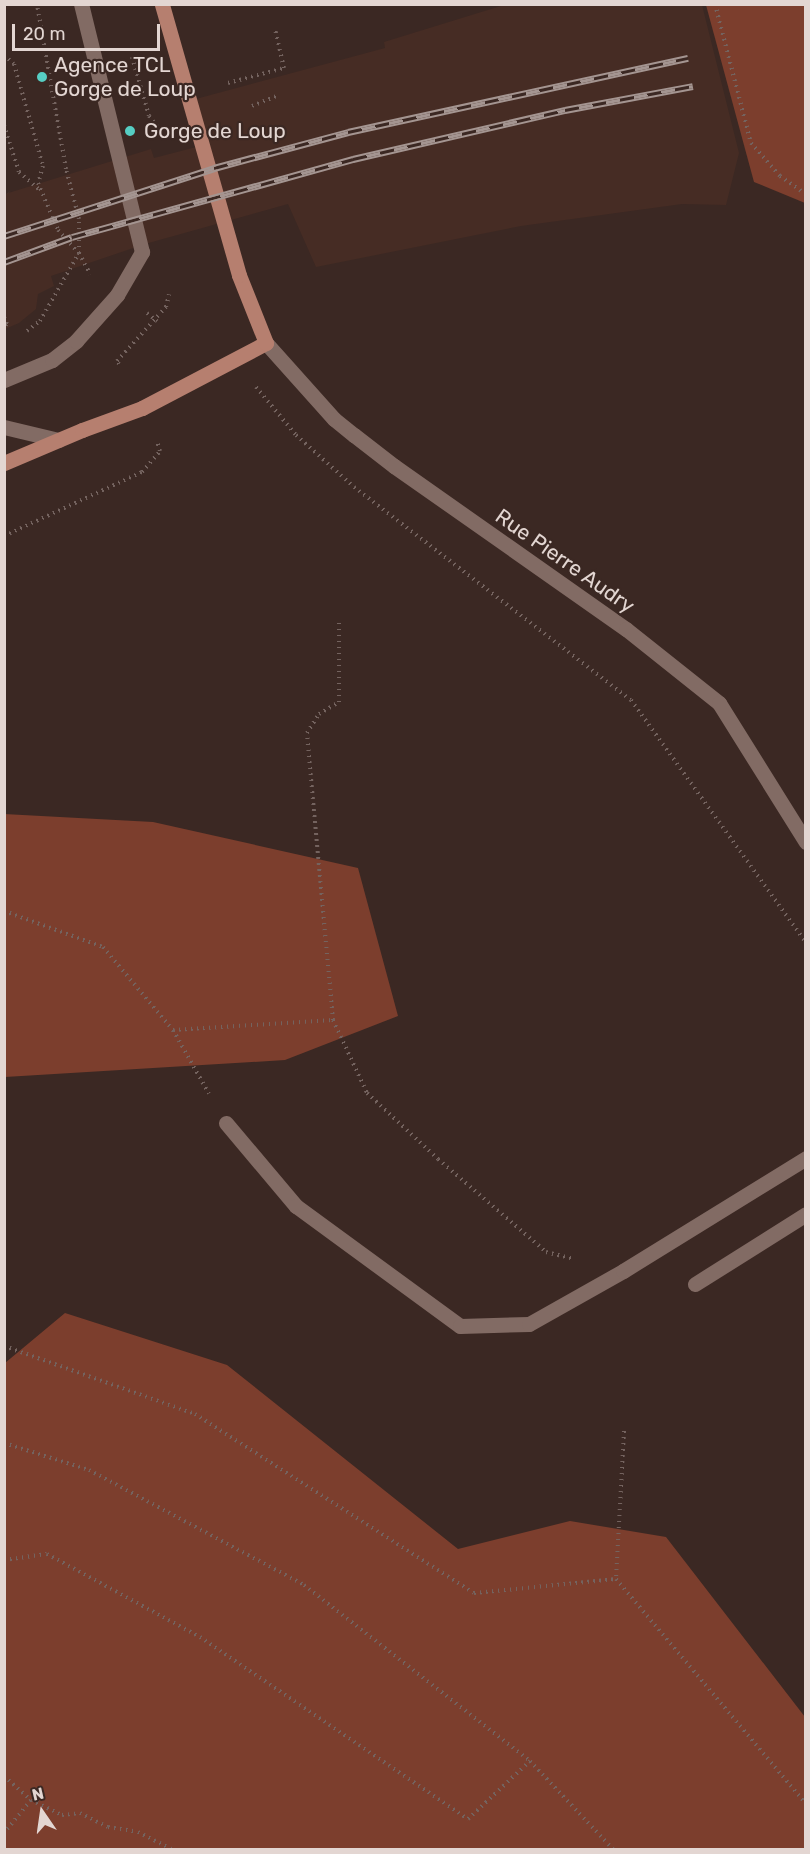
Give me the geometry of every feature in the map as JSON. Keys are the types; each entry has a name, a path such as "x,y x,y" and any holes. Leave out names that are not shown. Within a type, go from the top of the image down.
{"main road":[{"path":"4,463 142,408 266,343 239,275 162,4"}],"street":[{"path":"4,380 52,360 76,341 117,295 142,252 120,154 81,4"},
{"name":"Rue Pierre Audry","path":"266,343 334,419 354,435 394,466 626,629 719,703 806,842"},
{"path":"4,427 58,440"},
{"path":"226,1123 296,1206 460,1326 530,1324 623,1271 806,1158"},
{"path":"695,1284 806,1214"}],"path":[{"path":"24,333 40,321 79,253 79,219 66,169 37,4"},
{"path":"715,4 752,143 780,176 806,194"},
{"path":"228,83 284,68 275,30"},
{"path":"130,49 149,116 162,133"},
{"path":"4,55 14,64 43,166 38,183 57,230 79,253 92,278 117,295"},
{"path":"252,106 277,96"},
{"path":"4,125 19,172 42,192"},
{"path":"4,188 9,192"},
{"path":"119,364 117,361 166,307 169,294"},
{"path":"4,317 7,324 4,326"},
{"path":"266,343 255,386 278,416 354,487 631,700 806,942"},
{"path":"4,536 142,472 160,451 157,442"},
{"path":"339,620 339,702 319,714 307,733 333,1020 367,1093 465,1182 546,1252 623,1271"},
{"path":"4,911 103,947 172,1030 226,1123"},
{"path":"172,1030 333,1020"},
{"path":"4,1346 195,1414 474,1593 616,1579"},
{"path":"624,1431 616,1579 806,1804"},
{"path":"4,1443 89,1470 304,1585 530,1761 614,1850"},
{"path":"4,1560 46,1554 200,1637 468,1819 530,1761"},
{"path":"4,1776 31,1800 62,1815 80,1814 108,1827 138,1832 173,1850"},
{"path":"4,1833 31,1800"}],"shaded area":[{"path":"504,5 702,5 739,153 726,205 682,204 521,226 316,267 288,204 145,244 51,276 54,286 38,294 36,309 19,323 5,329 5,194 151,149 154,158 204,145 192,100 385,48 384,42"},
{"path":"706,5 805,5 805,203 754,182"},
{"path":"4,814 153,822 358,868 398,1016 285,1060 5,1077"},
{"path":"65,1313 227,1365 458,1549 570,1521 666,1537 805,1717 805,1849 5,1849 5,1363"}],"railway":[{"path":"4,236 214,168 348,132 688,58"},
{"path":"4,262 72,237 353,159 565,110 693,86"}],"place":[{"name":"Agence TCL Gorge de Loup","path":"42,77"},
{"name":"Gorge de Loup","path":"130,131"}]}
